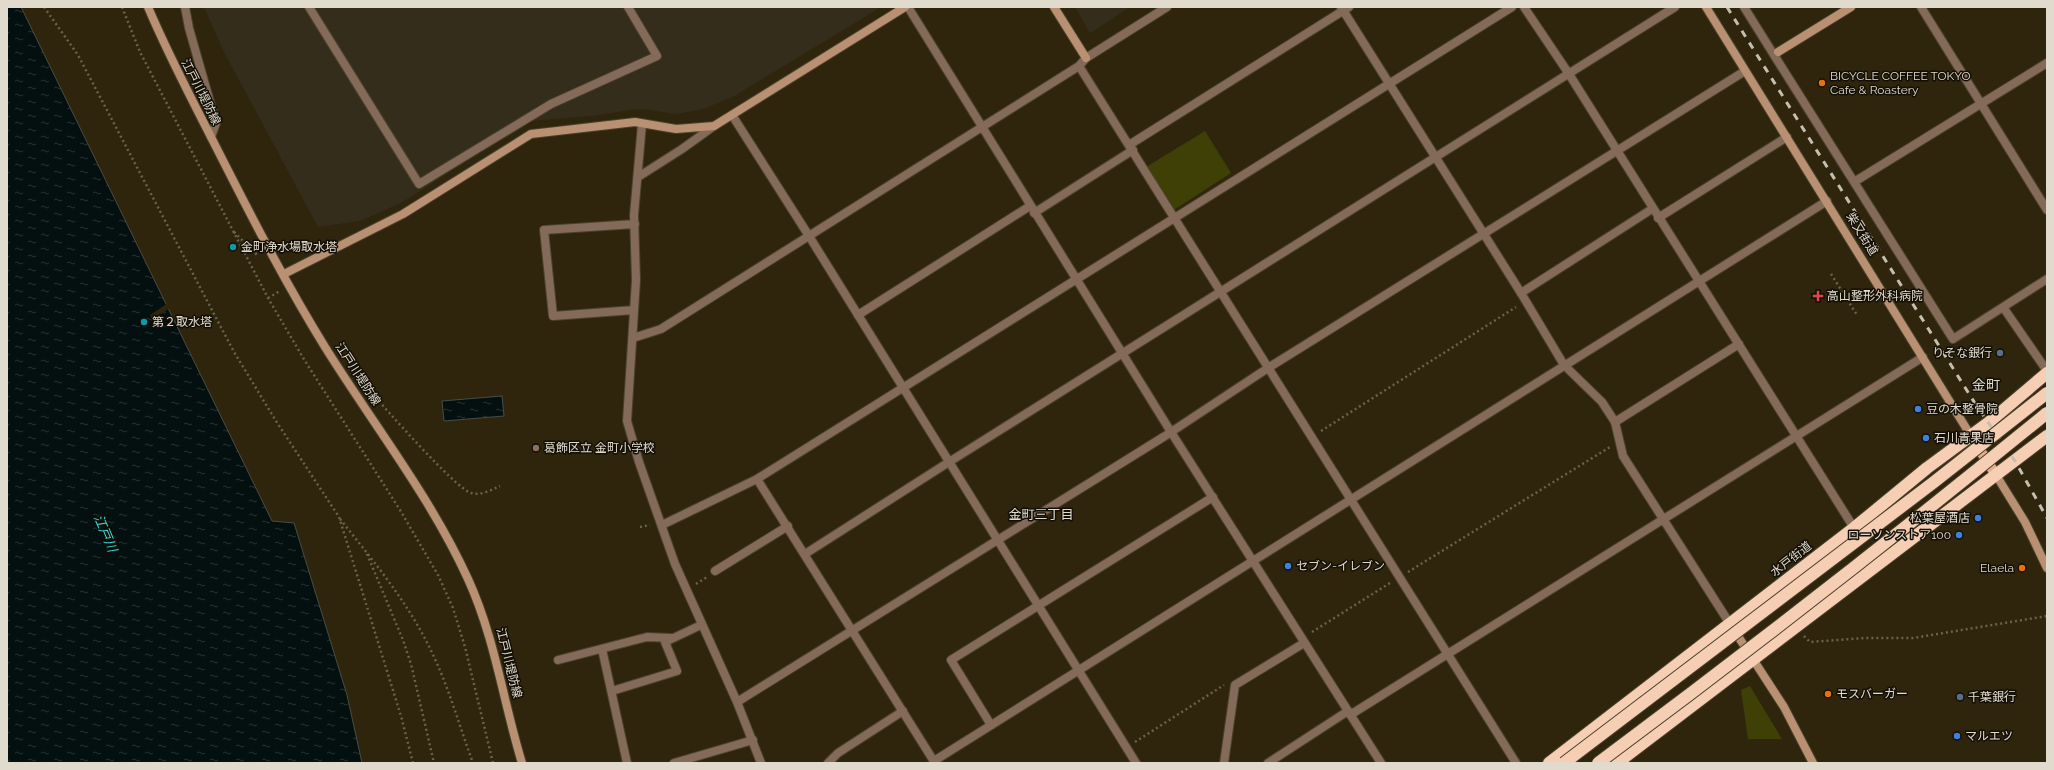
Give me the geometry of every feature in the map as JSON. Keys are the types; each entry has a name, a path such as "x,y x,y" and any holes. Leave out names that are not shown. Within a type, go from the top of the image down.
{"highway":[{"name":"水戸街道","path":"1549,763 1854,528 1927,468 1971,436 2047,372"},
{"path":"1564,763 1928,487 2047,392"},
{"path":"1598,763 1737,659 1935,504 2047,413"},
{"path":"1617,763 2047,436"}],"main road":[{"name":"江戸川堤防線","path":"148,7 175,67 243,201 324,345 397,454 440,525 467,578 494,649 522,763"},
{"path":"284,274 403,214 531,134 635,122 676,129 714,126 905,7"},
{"path":"1054,7 1086,58"},
{"name":"柴又街道","path":"1706,7 1996,475"},
{"path":"1776,53 1851,7"},
{"path":"1996,475 2025,522 2047,568"},
{"path":"1730,624 1784,707 1813,763"}],"street":[{"path":"185,7 189,28 216,123 211,137"},
{"path":"310,7 419,184 551,104 657,56 628,7"},
{"path":"908,7 1034,213 1077,278 1171,432 1381,763"},
{"path":"633,338 661,329 1079,66 1086,58 1167,7"},
{"path":"658,524 757,478 904,388 1077,278 1512,7"},
{"path":"1524,7 1569,74 1652,209 1700,282 1854,528"},
{"path":"805,554 949,462 1675,7"},
{"path":"1744,7 1776,53 1854,182 1953,339 2047,279"},
{"path":"1921,7 1982,103 2047,210"},
{"path":"1034,213 1344,8 1389,84 1483,236 1521,293 1564,365 1602,402 1615,422 1623,456 1730,624"},
{"path":"1854,182 2047,63"},
{"path":"1079,66 1516,763"},
{"path":"737,702 1171,432 1268,368 1483,236 1745,71"},
{"path":"732,115 904,388 1136,763"},
{"path":"642,124 634,224 634,310 627,421 658,524 701,625 737,702 761,763"},
{"path":"638,177 682,149 714,126"},
{"path":"1658,218 1786,137"},
{"path":"757,478 935,762 1079,669 1564,365 1700,282 1826,201"},
{"path":"858,315 1030,206"},
{"path":"1521,293 1652,209"},
{"path":"634,224 544,230 553,316 634,310"},
{"path":"2003,307 2047,372"},
{"path":"1615,422 1739,344"},
{"path":"1268,763 1448,654 1923,357"},
{"path":"991,725 951,660 1213,497"},
{"path":"715,571 788,526"},
{"path":"612,691 677,671 665,642 701,625"},
{"path":"558,660 647,637 673,638"},
{"path":"1224,763 1235,686 1301,639"},
{"path":"602,649 627,763"},
{"path":"828,763 838,753 904,712"},
{"path":"674,763 753,740"}],"path":[{"path":"44,7 78,55 234,352 276,421 339,517 387,576 408,610 434,657 473,763"},
{"path":"122,7 140,52 268,298 305,361 400,510 438,575 453,608 465,647 493,763"},
{"path":"232,231 260,258"},
{"path":"1831,274 1857,315"},
{"path":"268,298 282,290"},
{"path":"1311,438 1525,302"},
{"path":"365,386 445,471 469,493 477,494 500,486"},
{"path":"1301,639 1619,441"},
{"path":"339,517 402,716 413,763"},
{"path":"640,527 658,524"},
{"path":"365,550 403,640 411,664 434,763"},
{"path":"686,590 715,571"},
{"path":"1802,633 1810,642 1864,638 1913,638 2047,616"},
{"path":"1127,748 1226,684"}],"shaded area":[{"path":"204,7 881,7 736,95 704,109 676,114 643,109 592,116 530,121 401,203 360,221 318,227 224,52"},
{"path":"1075,7 1130,7 1090,33"},
{"path":"1205,131 1231,173 1174,210 1146,167"},
{"path":"1750,686 1782,739 1748,739 1741,690"}],"water":[{"name":"江戸川","path":"7,7 21,7 272,521 294,523 347,695 362,763 7,763"},
{"path":"502,396 504,416 444,421 442,401"}],"pier":[{"path":"168,303 170,308 152,320 150,315"}],"railway":[{"path":"1727,7 1976,405 2015,461 2047,518"}],"place":[{"name":"BICYCLE COFFEE TOKYO Cafe & Roastery","path":"1822,83"},
{"name":"金町浄水場取水塔","path":"233,247"},
{"name":"高山整形外科病院","path":"1818,296"},
{"name":"第２取水塔","path":"144,322"},
{"name":"りそな銀行","path":"2000,353"},
{"name":"豆の木整骨院","path":"1918,409"},
{"name":"石川青果店","path":"1926,438"},
{"name":"葛飾区立 金町小学校","path":"536,448"},
{"name":"松葉屋酒店","path":"1978,518"},
{"name":"ローソンストア100","path":"1959,535"},
{"name":"セブン-イレブン","path":"1288,566"},
{"name":"Elaela","path":"2022,568"},
{"name":"モスバーガー","path":"1828,694"},
{"name":"千葉銀行","path":"1960,697"},
{"name":"マルエツ","path":"1957,736"}],"district":[{"name":"金町","path":"1986,385"},
{"name":"金町三丁目","path":"1041,514"}]}
